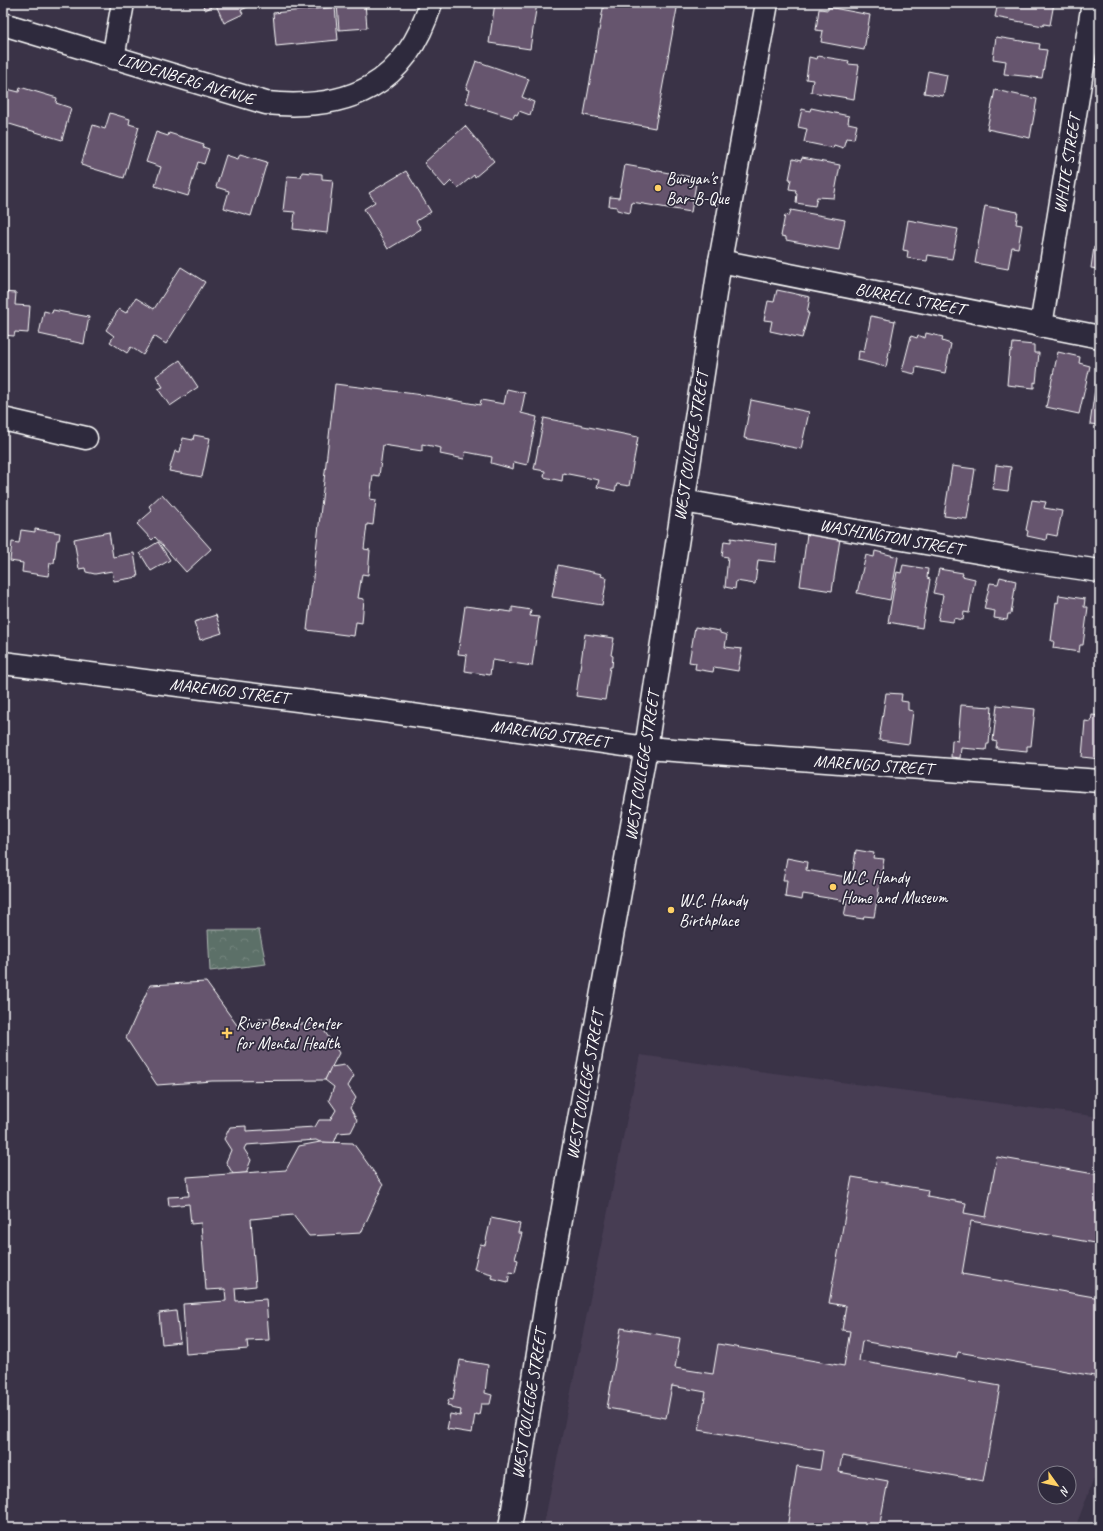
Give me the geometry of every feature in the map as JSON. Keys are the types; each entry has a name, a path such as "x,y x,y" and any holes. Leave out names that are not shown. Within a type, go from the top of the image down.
{"street":[{"path":"113,58 123,3"},
{"name":"LINDENBERG AVENUE","path":"3,24 266,103 293,106 319,104 345,99 371,88 391,71 408,53 422,30 430,3"},
{"name":"WEST COLLEGE STREET","path":"510,1528 548,1291 646,748 720,261 767,3"},
{"name":"WHITE STREET","path":"1041,326 1093,3"},
{"name":"BURRELL STREET","path":"720,261 1100,337"},
{"path":"3,419 86,438"},
{"name":"WASHINGTON STREET","path":"683,501 1100,571"},
{"name":"MARENGO STREET","path":"3,663 392,712 646,748 1100,781"}],"shaded area":[{"path":"640,1055 1100,1117 1100,1463 1075,1528 543,1528"}],"green space":[{"path":"208,930 259,930 266,964 210,971"}],"building":[{"path":"202,3 248,3 250,6 241,10 243,14 224,23 216,5 205,10"},
{"path":"365,3 367,28 339,30 337,4"},
{"path":"495,3 537,3 530,49 489,43"},
{"path":"604,3 678,3 655,128 584,115"},
{"path":"998,3 1054,3 1050,25 1044,24 1043,26 995,17"},
{"path":"335,7 338,40 276,46 273,13"},
{"path":"828,7 870,15 864,50 821,42 823,31 816,30 819,9 828,10"},
{"path":"996,37 1040,44 1039,49 1047,50 1042,78 1004,74 1006,61 993,59"},
{"path":"818,56 849,61 848,64 859,65 854,99 811,92 813,80 806,79 809,57 817,59"},
{"path":"476,61 529,79 522,97 534,102 530,115 519,111 513,118 466,103 470,90 466,89"},
{"path":"928,71 947,75 943,96 924,93"},
{"path":"20,87 57,98 56,103 71,108 62,140 3,122 3,103 7,89 19,92"},
{"path":"995,90 1037,99 1030,138 987,129"},
{"path":"811,108 849,116 848,123 857,125 854,139 846,138 843,148 834,145 833,148 804,142 807,129 798,127 802,109 810,111"},
{"path":"110,113 130,119 129,124 139,127 124,178 81,165 93,125 105,129"},
{"path":"465,126 494,161 475,177 474,175 458,188 451,181 445,187 424,163"},
{"path":"156,132 168,136 169,133 204,144 203,147 209,149 204,164 198,162 188,196 155,186 161,167 146,162"},
{"path":"240,154 267,162 251,216 224,208 229,191 216,187 226,155 238,159"},
{"path":"802,158 840,165 834,198 817,197 815,206 796,203 797,193 795,193 796,190 789,189 791,179 789,179 793,159 801,161"},
{"name":"Bunyan's Bar-B-Que","path":"625,165 697,178 691,212 632,202 630,213 617,210 617,207 609,206 610,197 619,198"},
{"path":"406,171 431,212 416,221 421,229 388,249 364,209 375,202 369,193"},
{"path":"302,172 322,174 322,179 333,180 327,233 293,229 295,212 283,211 287,176 301,177"},
{"path":"985,206 1018,212 1016,224 1022,225 1018,248 1012,247 1008,269 975,263"},
{"path":"791,210 845,220 839,250 786,240 786,237 781,236 785,215 789,216"},
{"path":"908,220 958,229 952,259 928,255 927,261 907,258 908,251 903,250"},
{"path":"1094,247 1100,248 1100,272 1098,269 1091,268"},
{"path":"181,267 205,282 166,344 154,336 143,355 131,347 127,353 110,342 114,336 106,330 119,309 126,313 136,298 154,309"},
{"path":"777,290 810,297 807,313 809,313 802,338 770,331 772,321 764,320 768,301 774,302"},
{"path":"3,292 16,293 15,305 30,306 28,333 15,332 14,336 3,335"},
{"path":"53,310 89,317 84,344 39,334 44,311 52,313"},
{"path":"871,316 895,321 886,367 858,360 859,351 864,352"},
{"path":"926,333 943,337 942,341 951,344 945,373 916,367 915,374 902,371 911,336 917,338 918,335 925,338"},
{"path":"1013,343 1034,345 1034,353 1039,353 1036,383 1034,382 1034,388 1007,385 1010,351 1012,351"},
{"path":"1058,352 1080,357 1079,363 1090,366 1079,414 1046,407"},
{"path":"180,360 198,387 170,406 158,389 163,387 156,376"},
{"path":"1100,360 1100,425 1090,424"},
{"path":"335,384 431,396 480,405 481,400 504,404 507,389 525,393 521,413 537,417 527,465 514,462 513,469 491,463 492,457 466,452 464,459 440,454 441,448 422,444 422,451 383,445 379,476 373,475 370,499 376,500 373,525 367,524 364,549 370,550 368,575 362,574 358,598 364,599 362,623 356,622 354,636 307,630"},
{"path":"751,400 809,412 801,449 744,438"},
{"path":"544,418 638,437 629,486 617,484 615,491 597,487 599,480 563,473 562,481 544,477 545,471 534,469"},
{"path":"194,435 210,438 202,477 169,471 175,451 180,452 183,438 193,440"},
{"path":"996,465 1011,467 1008,491 993,489"},
{"path":"952,466 975,469 967,519 944,516"},
{"path":"162,494 211,549 186,572 155,537 152,540 137,524 152,511 149,506"},
{"path":"1032,500 1046,502 1044,508 1062,511 1057,536 1047,534 1046,540 1027,536 1028,531 1026,530"},
{"path":"35,529 60,533 59,540 57,540 54,563 50,563 48,576 22,572 23,563 10,561 12,542 19,543 21,530 35,532"},
{"path":"109,532 113,557 134,553 138,577 114,581 112,571 95,574 86,572 85,568 79,569 74,539"},
{"path":"807,534 840,539 832,591 800,586"},
{"path":"731,538 777,545 775,562 758,560 755,584 736,581 735,589 725,587 728,557 722,556 724,541 731,542"},
{"path":"158,542 170,560 151,571 140,553"},
{"path":"875,551 898,557 890,600 857,593 866,555 874,557"},
{"path":"558,565 602,574 601,576 607,578 602,605 552,597"},
{"path":"903,565 928,569 927,578 930,579 922,628 888,622 897,572 901,573"},
{"path":"939,569 963,573 962,576 975,579 969,613 964,612 963,620 954,618 953,622 938,620 943,595 933,593"},
{"path":"1000,577 1016,581 1011,614 1008,614 1007,620 994,618 995,611 984,609 990,583 998,584"},
{"path":"1059,595 1085,599 1084,607 1088,607 1083,645 1080,645 1079,652 1053,648 1054,641 1051,641 1056,602 1058,603"},
{"path":"465,606 512,612 512,607 531,610 530,616 539,617 532,666 492,660 490,675 465,671 467,655 458,654"},
{"path":"216,615 222,633 200,640 194,622"},
{"path":"695,627 720,631 720,633 727,635 725,647 742,649 738,671 714,667 713,672 695,669 696,663 689,662"},
{"path":"585,634 614,638 611,655 613,656 612,667 610,667 605,700 576,696"},
{"path":"886,693 902,694 901,701 908,702 908,710 913,711 909,744 879,740"},
{"path":"961,705 992,707 989,744 987,744 986,750 961,748 960,758 951,757 952,740 958,741"},
{"path":"997,705 1035,709 1031,746 1027,746 1027,751 996,748 997,742 993,741"},
{"path":"1092,715 1100,716 1100,759 1082,757 1085,721 1091,722"},
{"name":"W.C. Handy Home and Museum","path":"856,850 874,853 873,858 884,859 874,917 864,916 863,919 844,916 847,901 803,894 802,900 785,897 787,880 783,880 787,858 807,862 806,870 852,878"},
{"name":"River Bend Center for Mental Health","path":"206,982 239,1028 259,1027 259,1019 271,1018 271,1026 319,1023 339,1053 325,1080 212,1081 157,1085 126,1038 150,985"},
{"path":"345,1065 354,1076 348,1086 356,1098 350,1108 357,1120 351,1132 338,1133 334,1143 320,1142 316,1140 246,1145 244,1149 251,1160 246,1173 233,1174 226,1162 231,1150 224,1139 230,1127 246,1126 246,1131 315,1127 319,1120 330,1120 336,1110 329,1100 334,1087 325,1080 331,1067"},
{"path":"320,1142 353,1143 383,1185 361,1233 309,1236 293,1215 251,1219 256,1286 235,1288 236,1301 266,1299 269,1340 247,1341 248,1349 186,1354 183,1304 226,1301 225,1289 206,1290 201,1223 191,1224 189,1204 169,1206 168,1197 189,1196 187,1177 286,1170 299,1146"},
{"path":"997,1157 1100,1175 1100,1244 971,1221 962,1274 1100,1298 1100,1377 958,1352 956,1358 862,1341 859,1361 1000,1386 983,1481 842,1456 839,1472 888,1481 879,1528 787,1528 797,1466 820,1470 823,1451 699,1430 706,1392 672,1386 666,1418 607,1408 621,1328 680,1338 675,1368 713,1374 718,1344 844,1366 850,1331 842,1330 846,1306 829,1303 852,1177 928,1190 927,1196 966,1203 964,1213 986,1217"},
{"path":"491,1218 520,1224 518,1233 522,1233 515,1259 518,1260 515,1273 510,1272 508,1282 491,1278 492,1274 474,1269 480,1244 485,1245"},
{"path":"176,1311 180,1342 162,1344 159,1313"},
{"path":"460,1360 488,1365 485,1393 492,1395 490,1404 481,1404 479,1415 475,1414 472,1433 447,1429 450,1414 460,1416 461,1410 451,1408 451,1406 447,1405 449,1399 453,1400"}],"place":[{"name":"Bunyan's Bar-B-Que","path":"658,188"},
{"name":"W.C. Handy Home and Museum","path":"833,887"},
{"name":"W.C. Handy Birthplace","path":"671,910"},
{"name":"River Bend Center for Mental Health","path":"227,1033"}]}
